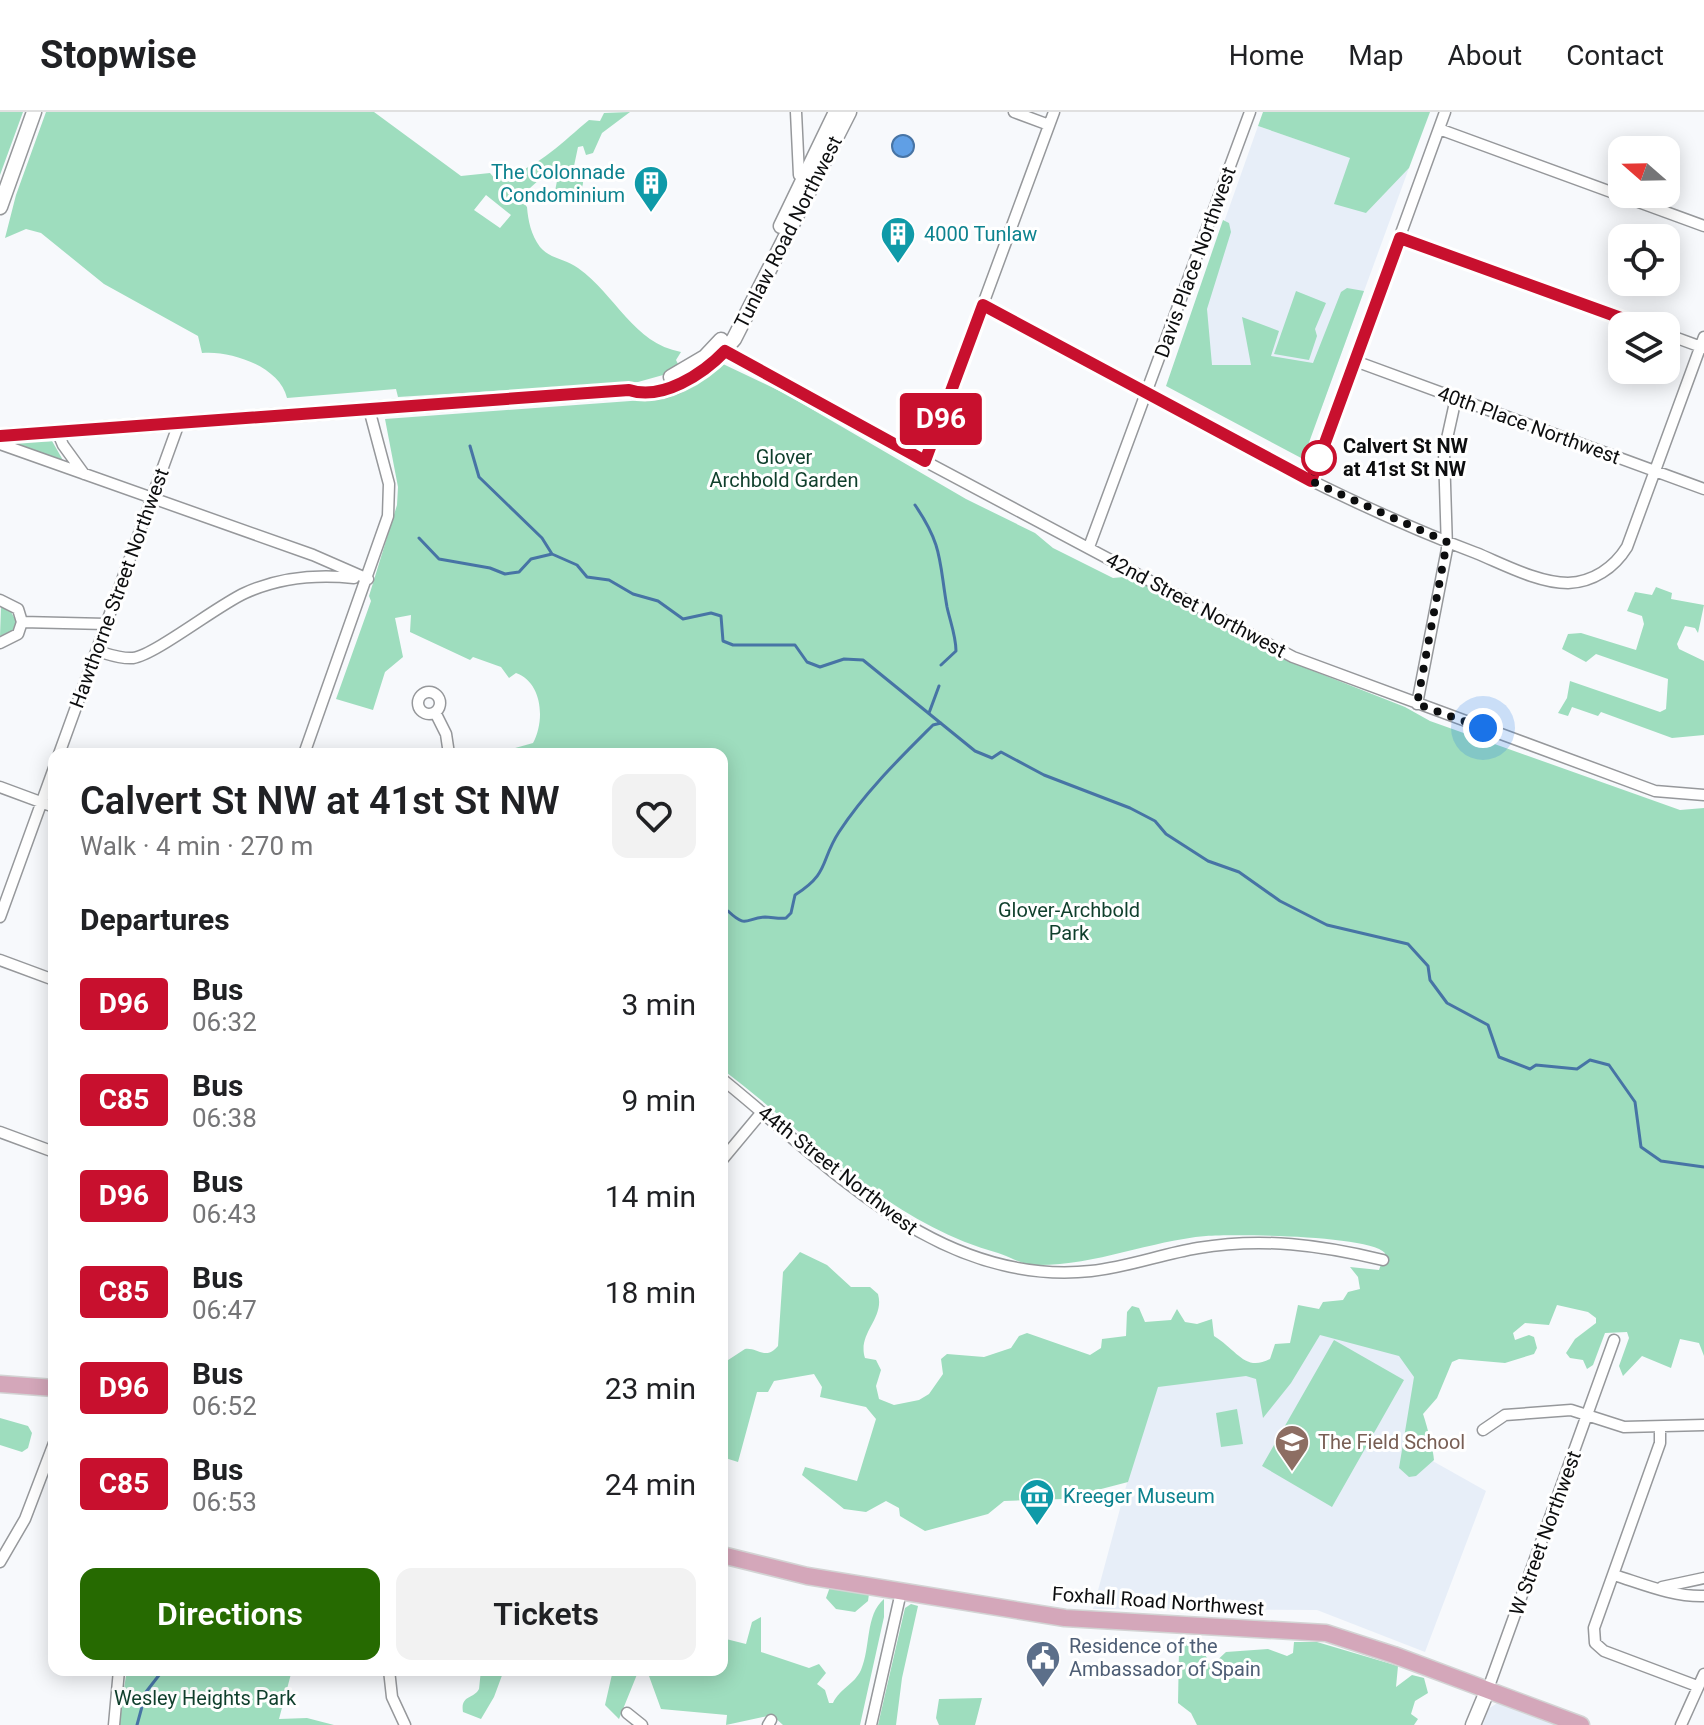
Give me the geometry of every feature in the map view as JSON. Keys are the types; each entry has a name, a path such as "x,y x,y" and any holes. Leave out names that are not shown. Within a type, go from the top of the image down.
{"main road":[{"path":"0,1384 48,1388"},
{"name":"Foxhall Road Northwest","path":"728,1556 807,1576 1098,1622 1326,1633 1581,1725"}],"street":[{"path":"0,207 34,112"},
{"path":"796,112 798,170 807,183"},
{"name":"Tunlaw Road Northwest","path":"807,183 836,112"},
{"name":"Tunlaw Road Northwest","path":"0,436 629,390 684,371 721,348 807,183 849,112"},
{"path":"1014,112 1049,125"},
{"path":"925,461 1054,112"},
{"name":"Davis Place Northwest","path":"1089,547 1250,112"},
{"path":"1311,481 1445,112"},
{"path":"1439,129 1704,226"},
{"path":"1400,238 1608,313"},
{"path":"983,305 1311,481 1447,542 1565,583 1584,581 1616,562 1631,536 1703,344 1680,338"},
{"name":"42nd Street Northwest","path":"721,348 925,461 1293,657 1655,791 1704,795"},
{"name":"40th Place Northwest","path":"1355,361 1704,489"},
{"path":"1417,704 1447,542 1444,452 1456,398"},
{"path":"306,748 385,529 390,494 369,409"},
{"name":"Hawthorne Street Northwest","path":"61,748 179,423"},
{"path":"57,431 84,474"},
{"path":"0,444 368,579"},
{"path":"97,651 121,658 144,655 234,598 277,582 323,575 368,579"},
{"path":"0,600 18,609 22,622 18,634 0,643"},
{"path":"22,622 106,624"},
{"path":"435,712 446,734 448,748"},
{"path":"0,917 48,785"},
{"path":"0,787 48,804"},
{"path":"0,960 48,978"},
{"name":"44th Street Northwest","path":"728,1084 905,1225 946,1247 993,1264 1038,1272 1092,1271 1199,1247 1259,1242 1325,1247 1383,1260"},
{"path":"728,1153 762,1112"},
{"path":"0,1132 48,1150"},
{"name":"W Street Northwest","path":"1473,1725 1614,1340"},
{"path":"1483,1430 1495,1418 1508,1414 1571,1410 1624,1427 1704,1425"},
{"path":"1660,1427 1660,1443 1594,1628 1595,1643 1604,1651 1697,1686"},
{"path":"0,1562 25,1519 48,1459"},
{"path":"1614,1575 1662,1587 1672,1594 1704,1596"},
{"path":"1662,1587 1704,1578"},
{"path":"871,1725 901,1592"},
{"path":"1681,1725 1704,1674"},
{"path":"114,1725 118,1676"},
{"path":"390,1676 392,1697 405,1725"},
{"path":"627,1713 642,1725"}],"shaded area":[{"path":"1258,126 1351,158 1366,213 1409,168 1321,409 1175,361"},
{"name":"The Field School","path":"1380,1276 1446,1357 1419,1408 1422,1455 1486,1491 1425,1652 1317,1610 1093,1609 1155,1379 1270,1373"},
{"path":"1499,1702 1561,1725 1483,1725 1488,1709"}],"green space":[{"path":"0,112 23,112 0,175"},
{"path":"46,112 374,112 461,176 490,173 495,179 534,164 589,120 600,121 604,113 630,112 602,133 593,153 586,155 583,146 578,147 574,166 583,182 578,193 569,189 560,198 554,196 558,176 551,169 519,198 527,207 530,227 540,247 591,279 650,339 681,352 676,360 681,370 638,382 398,397 396,389 287,398 283,387 265,369 227,354 202,353 198,336 104,284 41,233 26,229 5,238 16,195","holes":["486,195 511,215 500,228 474,210"]},
{"path":"1263,112 1430,112 1409,168 1366,213 1334,204 1350,158 1258,126"},
{"path":"1223,220 1229,223 1231,232 1207,309 1212,365 1251,365 1242,317 1279,331 1271,356 1313,363 1341,292 1347,288 1364,291 1303,459 1166,386"},
{"path":"1296,291 1326,303 1315,329 1317,336 1309,360 1274,354"},
{"name":"Glover-Archbold Park","path":"723,364 784,393 966,499 1035,533 1053,548 1113,578 1135,576 1273,655 1405,707 1430,721 1680,810 1704,808 1704,1356 1699,1343 1680,1339 1671,1368 1642,1356 1623,1376 1619,1366 1629,1338 1627,1332 1605,1333 1593,1365 1587,1369 1583,1360 1570,1358 1566,1353 1575,1339 1596,1323 1596,1318 1588,1312 1557,1305 1549,1325 1525,1323 1513,1333 1515,1340 1529,1335 1534,1337 1537,1348 1534,1354 1505,1363 1459,1359 1452,1362 1437,1398 1423,1414 1434,1460 1416,1476 1409,1477 1399,1468 1414,1377 1399,1356 1320,1335 1291,1383 1263,1418 1256,1379 1246,1376 1158,1387 1128,1482 1063,1499 1004,1501 988,1514 925,1531 900,1516 899,1508 886,1501 866,1512 844,1509 802,1475 805,1467 857,1481 876,1419 866,1407 820,1397 822,1387 814,1374 774,1381 768,1392 757,1392 738,1462 728,1459 728,1360 745,1349 769,1353 778,1346 783,1272 800,1252 827,1265 851,1287 870,1287 878,1294 878,1311 865,1341 865,1358 876,1360 881,1370 876,1386 879,1399 894,1405 919,1400 929,1394 943,1374 941,1359 947,1354 984,1357 1011,1348 1019,1336 1027,1333 1090,1355 1101,1348 1102,1339 1126,1336 1127,1312 1132,1306 1139,1308 1145,1322 1171,1320 1177,1309 1185,1322 1197,1324 1212,1319 1214,1336 1242,1358 1254,1363 1261,1362 1270,1359 1275,1344 1290,1343 1298,1305 1319,1309 1323,1302 1343,1300 1348,1292 1360,1289 1358,1277 1350,1267 1379,1270 1385,1253 1354,1242 1329,1239 1221,1235 1184,1239 1076,1262 1032,1265 958,1239 921,1221 852,1175 728,1074 728,748 515,748 533,743 537,734 539,704 532,685 516,673 509,678 501,667 473,657 470,660 410,632 411,615 395,618 403,657 385,672 373,710 336,699 371,601 369,596 397,505 398,487 385,419 644,400 677,393"},
{"path":"52,441 64,462 15,446 16,443"},
{"path":"1656,587 1672,593 1671,599 1704,605 1698,633 1695,628 1685,626 1677,644 1679,649 1704,661 1704,735 1672,738 1601,712 1598,716 1572,707 1568,716 1558,713 1567,698 1570,681 1660,712 1666,709 1668,679 1596,654 1586,662 1562,649 1568,634 1581,633 1636,650 1644,624 1642,616 1627,611 1635,592 1652,595"},
{"path":"1,607 10,610 16,621 13,630 0,636"},
{"path":"1334,1340 1404,1380 1332,1507 1262,1466"},
{"path":"1237,1409 1243,1444 1221,1447 1216,1413"},
{"path":"0,1418 28,1426 32,1433 28,1448 22,1452 0,1445"},
{"path":"830,1587 869,1594 868,1601 855,1612 836,1609 826,1598"},
{"path":"884,1599 884,1617 860,1725 783,1725 772,1715 726,1725 727,1715 661,1709 649,1676 728,1676 728,1640 746,1644 752,1622 761,1617 761,1652 809,1668 819,1664 826,1673 817,1684 825,1690 829,1703 833,1703 861,1670 871,1622"},
{"path":"911,1604 918,1606 902,1678 896,1725 878,1725 905,1608"},
{"path":"1185,1639 1198,1641 1211,1666 1226,1652 1268,1649 1287,1656 1293,1653 1294,1642 1317,1642 1398,1666 1396,1687 1412,1675 1424,1678 1428,1693 1415,1701 1411,1714 1418,1719 1414,1725 1197,1725 1191,1713 1178,1703 1179,1649"},
{"name":"Wesley Heights Park","path":"126,1676 290,1676 279,1719 307,1718 334,1725 118,1725"},
{"path":"480,1676 502,1676 481,1719 463,1712 465,1700 479,1689"},
{"path":"612,1676 636,1676 619,1719 605,1705"},
{"path":"982,1698 975,1725 939,1725 936,1718 939,1699"}],"water":[{"path":"903,135 911,138 914,146 911,154 903,157 895,154 892,146 895,138"}],"waterway":[{"path":"470,446 479,477 542,538 552,554 577,565 587,577 609,580 633,594 658,601 683,619 711,613 721,616 723,641 733,645 795,645 807,662 820,667 844,659 863,660 975,751 992,758 1001,752 1044,775 1130,808 1155,821 1166,834 1208,861 1239,872 1280,901 1327,925 1408,944 1428,966 1430,980 1447,1003 1488,1025 1499,1057 1530,1069 1536,1065 1577,1069 1590,1060 1609,1065 1635,1102 1641,1147 1661,1161 1704,1167"},
{"path":"915,505 935,543 955,640 956,651 941,665"},
{"path":"419,538 439,559 490,568 505,574 519,572 531,559 552,554"},
{"path":"929,713 939,686"},
{"path":"728,911 743,921 765,917 786,918 791,913 795,895 819,873 833,842 860,803 933,725 941,723"},
{"path":"137,1725 146,1692 158,1676"}],"bus line":[{"name":"D96","path":"0,436 629,390 637,393 655,391 693,377 725,351 925,461 983,305 1311,481 1400,238 1608,313"}],"place":[{"name":"The Colonnade Condominium","path":"651,214"},
{"name":"4000 Tunlaw","path":"898,265"},
{"name":"Calvert St NW at 41st St NW","path":"1319,458"},
{"name":"The Field School","path":"1292,1473"},
{"name":"Kreeger Museum","path":"1037,1527"},
{"name":"Residence of the Ambassador of Spain","path":"1043,1689"}],"route":[{"path":"1319,458 1311,481 1447,542 1417,704 1483,728"}],"park label":[{"name":"Glover Archbold Garden","path":"784,468"}]}
